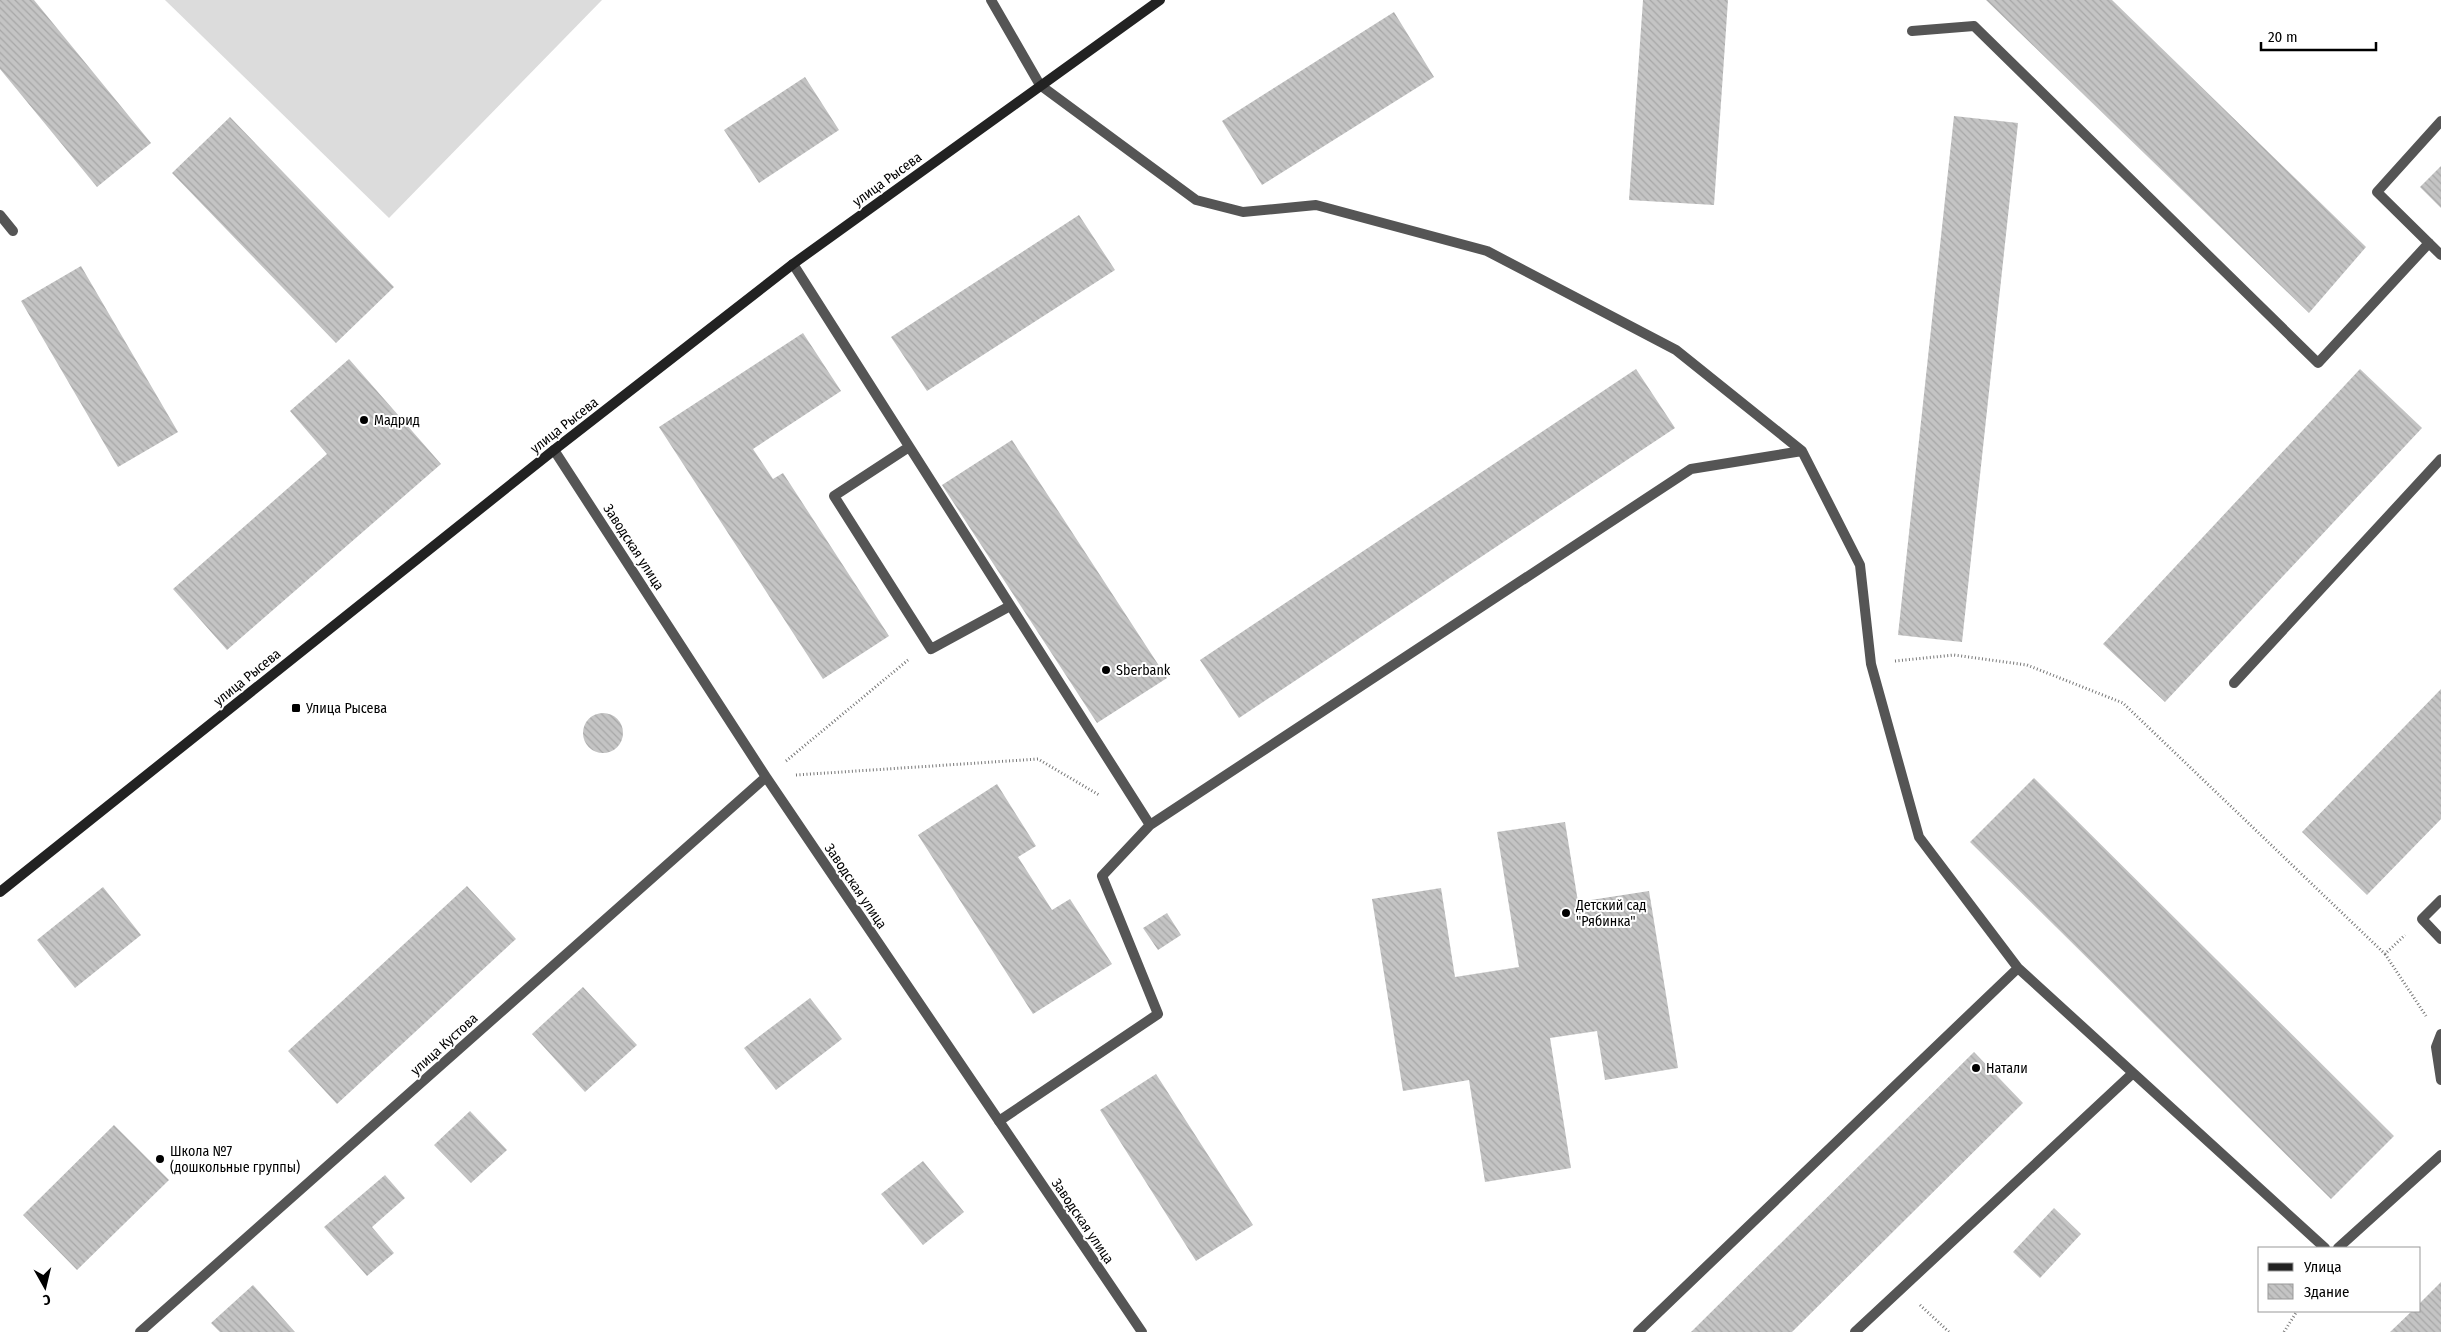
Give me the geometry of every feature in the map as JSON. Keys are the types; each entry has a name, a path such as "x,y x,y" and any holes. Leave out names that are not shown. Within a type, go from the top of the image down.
{"main road":[{"name":"улица Рысева","path":"0,892 554,450 793,264 1160,0"}],"street":[{"path":"991,0 1040,85 1196,200 1243,212 1316,205 1487,251 1676,350 1802,451 1860,565 1871,664 1919,837 2018,968 2324,1247"},
{"path":"1912,31 1974,26 2318,362 2429,243"},
{"path":"2441,121 2377,192 2441,254"},
{"path":"0,215 13,231"},
{"path":"793,264 1150,825"},
{"path":"909,447 834,496 931,650 1010,606"},
{"name":"Заводская улица","path":"554,450 766,777 1142,1332"},
{"path":"998,1121 1158,1014 1102,876 1150,825 1690,469 1802,451"},
{"path":"2234,683 2441,459"},
{"name":"улица Кустова","path":"140,1332 766,777"},
{"path":"2441,900 2422,919 2441,939"},
{"path":"1638,1332 2018,968"},
{"path":"2440,1036 2436,1047 2441,1080"},
{"path":"1855,1332 2133,1073"},
{"path":"2339,1247 2441,1155"}],"path":[{"path":"766,777 928,644"},
{"path":"1871,664 1954,655 2027,665 2123,703 2385,954 2440,1036"},
{"path":"766,777 1038,759 1107,800"},
{"path":"2385,954 2422,919"},
{"path":"1902,1288 1946,1331"},
{"path":"2284,1332 2296,1312"}],"shaded area":[{"path":"165,0 602,0 389,218"}],"building":[{"path":"0,0 34,0 151,143 97,187 0,69"},
{"path":"1643,0 1728,0 1714,205 1629,200"},
{"path":"1986,0 2112,0 2366,247 2309,313"},
{"path":"1394,12 1434,77 1262,185 1222,121"},
{"path":"805,77 839,130 759,183 724,130"},
{"path":"1954,116 2018,123 1962,642 1898,635"},
{"path":"230,117 394,287 336,343 172,173"},
{"path":"2441,166 2441,208 2420,187"},
{"path":"1079,215 1115,270 927,391 891,337"},
{"path":"81,266 178,432 118,467 21,301"},
{"path":"803,333 841,391 753,449 773,479 783,473 889,636 823,679 659,427"},
{"path":"349,359 441,464 227,650 173,589 327,454 290,411"},
{"path":"1636,369 1675,428 1239,718 1200,660"},
{"path":"2360,369 2422,428 2165,702 2103,644"},
{"path":"1012,440 1167,678 1097,723 942,485"},
{"path":"2441,689 2441,819 2367,895 2302,832"},
{"path":"603,713 617,719 623,733 617,747 603,753 589,747 583,733 589,719"},
{"path":"2034,778 2394,1136 2331,1199 1970,842"},
{"path":"997,784 1036,846 1018,857 1052,910 1070,899 1112,964 1033,1014 918,835"},
{"path":"1565,822 1578,902 1649,891 1678,1068 1605,1080 1597,1031 1550,1038 1571,1168 1485,1182 1469,1080 1403,1091 1372,899 1441,888 1455,977 1519,967 1497,832"},
{"path":"467,886 516,939 337,1104 288,1051"},
{"path":"103,887 141,935 75,988 37,940"},
{"path":"1167,913 1181,935 1158,950 1143,928"},
{"path":"583,987 637,1045 585,1092 532,1034"},
{"path":"810,998 842,1039 776,1090 744,1048"},
{"path":"1974,1052 2023,1103 1792,1332 1691,1332"},
{"path":"1156,1074 1253,1225 1196,1261 1100,1110"},
{"path":"470,1111 507,1150 471,1183 434,1145"},
{"path":"114,1125 169,1180 77,1270 23,1215"},
{"path":"923,1161 964,1212 923,1245 881,1194"},
{"path":"385,1175 405,1198 372,1227 394,1253 367,1276 324,1227"},
{"path":"2054,1208 2081,1234 2040,1278 2013,1252"},
{"path":"2441,1282 2441,1332 2390,1332 2411,1312 2421,1312 2421,1302"},
{"path":"253,1285 295,1332 220,1332 211,1323"}],"place":[{"name":"Мадрид","path":"364,420"},
{"name":"Sberbank","path":"1106,670"},
{"name":"Улица Рысева","path":"296,708"},
{"name":"Детский сад \"Рябинка\"","path":"1566,913"},
{"name":"Натали","path":"1976,1068"},
{"name":"Школа №7 (дошкольные группы)","path":"160,1159"}]}
